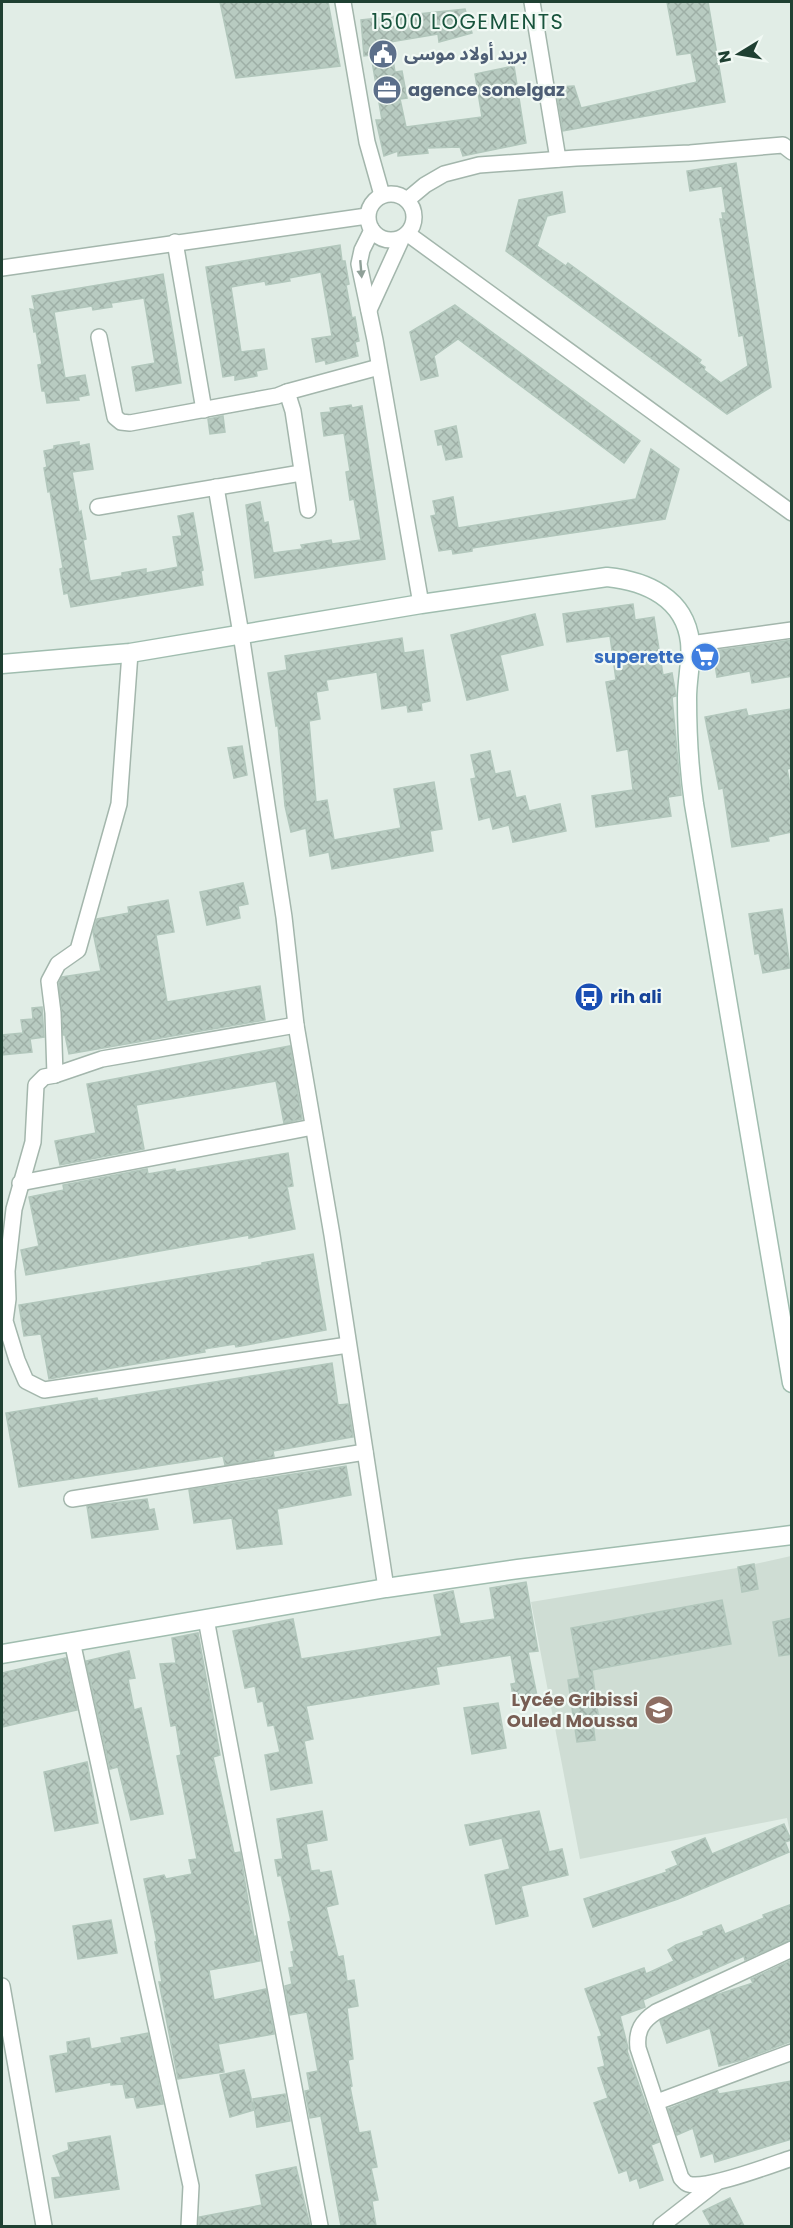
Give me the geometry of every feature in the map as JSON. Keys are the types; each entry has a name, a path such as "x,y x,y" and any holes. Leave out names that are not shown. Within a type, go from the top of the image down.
{"street":[{"path":"344,2 367,142 382,195"},
{"path":"532,2 558,159"},
{"path":"406,200 425,185 460,168 496,162 690,153 783,145 792,152"},
{"path":"369,310 414,220 414,213 406,200 395,194 382,195 371,203 369,223 359,264 421,604"},
{"path":"369,223 382,239 396,240 405,236"},
{"path":"2,268 175,242 369,223"},
{"path":"405,236 792,513"},
{"path":"175,242 204,410"},
{"path":"99,337 115,417 121,422 130,423 277,396 379,367"},
{"path":"287,392 293,411 308,510"},
{"path":"98,507 302,473"},
{"path":"216,487 284,917 296,1025 332,1235 386,1588"},
{"path":"2,664 130,653 421,604 607,578 623,579 656,590 674,604 687,622 690,644 687,727 688,764 693,804 792,1383"},
{"path":"690,644 792,630"},
{"path":"55,1075 53,1013 49,981 58,964 78,950 119,804 130,653"},
{"path":"296,1025 102,1059 44,1077 36,1085 33,1142 14,1209 7,1271 8,1299 5,1321 26,1381 44,1390 348,1345"},
{"path":"20,1183 313,1127"},
{"path":"72,1499 365,1452"},
{"path":"2,1654 386,1588 792,1535"},
{"path":"206,1619 320,2226"},
{"path":"72,1641 191,2186 189,2226"},
{"path":"792,1949 656,2012 645,2019 637,2038 638,2048 681,2178 687,2183 696,2185 718,2181 792,2158"},
{"path":"2,1986 44,2226"},
{"path":"657,2102 792,2052"},
{"path":"661,2226 718,2181"}],"shaded area":[{"name":"Lycée Gribissi Ouled Moussa","path":"791,1556 791,1837 787,1818 580,1859 531,1602 737,1568"}],"building":[{"path":"220,2 328,2 340,66 236,78"},
{"path":"667,2 708,2 725,102 563,131 556,87 574,86 581,108 697,82 691,53 677,55"},
{"path":"465,9 472,33 439,42 438,34 390,42 395,72 402,71 407,98 400,99 406,127 482,117 475,74 514,66 526,143 463,156 460,147 427,148 428,153 398,156 398,151 384,156 376,120 382,120 371,55 364,56 361,20"},
{"path":"736,163 771,387 727,414 506,251 519,200 562,192 565,212 547,216 537,246 566,266 568,263 701,360 699,363 705,367 704,370 721,383 748,366 743,335 739,336 720,219 723,219 722,213 726,213 722,186 690,191 687,171"},
{"path":"340,245 349,284 346,285 352,318 355,317 359,341 355,342 358,356 326,364 325,360 316,362 312,339 332,336 321,272 266,285 265,281 231,287 241,352 264,349 267,369 256,371 257,376 235,380 235,375 223,377 206,267"},
{"path":"163,274 181,383 136,391 132,367 155,363 144,298 111,303 112,307 93,310 92,306 54,312 65,378 85,375 89,395 78,397 79,400 47,403 45,391 42,391 38,365 42,364 30,309 35,310 32,296"},
{"path":"455,305 640,441 624,463 458,339 434,356 438,376 421,380 410,332"},
{"path":"351,405 352,408 362,406 385,559 255,578 246,505 260,502 264,523 268,522 273,553 303,549 301,545 331,540 332,544 361,540 354,499 350,500 346,472 350,471 344,433 324,436 321,413 331,412 330,408"},
{"path":"223,416 225,432 210,434 208,419"},
{"path":"456,426 462,457 446,460 442,444 438,445 435,431"},
{"path":"79,442 79,446 89,444 93,469 72,472 86,539 83,540 90,581 122,576 122,573 146,569 146,573 178,567 173,537 182,536 178,516 193,513 203,570 201,571 203,585 71,607 68,593 64,594 60,569 63,568 44,468 47,467 44,451 54,449 54,446"},
{"path":"651,449 679,469 665,519 472,548 472,551 453,554 452,549 439,551 431,516 436,515 433,501 453,497 458,528 636,499"},
{"path":"633,604 635,620 654,617 663,675 672,673 676,696 672,697 681,795 668,797 671,816 596,827 592,796 633,790 628,749 617,751 606,682 616,680 610,636 567,642 563,614"},
{"path":"535,614 543,645 500,655 508,690 467,700 451,635"},
{"path":"402,638 404,653 423,650 430,701 421,703 422,710 408,712 407,705 382,709 377,672 326,680 328,690 316,692 320,719 309,721 316,802 327,800 334,840 401,828 394,789 434,782 442,829 430,831 433,851 332,869 329,852 310,856 306,828 291,832 285,806 278,725 276,726 268,673 287,670 285,656"},
{"path":"792,640 792,676 752,683 750,671 717,677 713,651"},
{"path":"746,709 748,716 792,709 792,768 787,769 792,796 792,832 768,837 769,841 732,847 723,788 719,789 705,717"},
{"path":"242,746 247,775 234,778 228,748"},
{"path":"490,751 495,774 510,771 516,798 525,796 529,811 560,804 566,831 513,842 509,825 493,829 490,817 479,820 471,779 476,778 471,755"},
{"path":"243,883 248,904 238,906 240,918 207,925 200,892"},
{"path":"168,900 174,932 156,935 167,1002 260,986 265,1020 69,1054 65,1035 63,1035 59,983 62,977 101,971 93,932 97,919 129,913 128,907"},
{"path":"782,909 790,968 763,973 759,953 755,954 749,914"},
{"path":"42,1007 44,1037 30,1039 32,1052 2,1055 2,1035 23,1033 21,1020 33,1019 32,1008"},
{"path":"290,1046 302,1119 284,1123 276,1081 136,1105 144,1149 60,1165 55,1141 96,1133 87,1084"},
{"path":"288,1153 293,1186 287,1187 295,1229 249,1238 249,1235 26,1275 21,1250 39,1246 29,1197 64,1190 63,1185 147,1169 148,1174 175,1169 176,1172"},
{"path":"313,1254 326,1330 236,1347 235,1344 204,1349 205,1352 49,1379 41,1334 24,1336 19,1305 262,1265 262,1263"},
{"path":"332,1363 338,1405 348,1404 353,1437 273,1451 274,1457 225,1465 223,1456 19,1487 6,1413 97,1398 98,1401"},
{"path":"346,1466 351,1495 277,1509 282,1544 237,1549 232,1518 194,1523 189,1490"},
{"path":"147,1499 149,1510 154,1509 158,1529 92,1538 87,1506"},
{"path":"754,1564 758,1589 742,1592 738,1567"},
{"path":"526,1582 538,1651 528,1652 537,1696 514,1701 511,1684 516,1683 511,1655 436,1667 439,1684 306,1706 313,1739 304,1741 312,1783 271,1790 265,1755 280,1752 274,1725 268,1726 263,1701 258,1702 255,1686 245,1688 233,1631 293,1619 301,1659 359,1650 442,1636 434,1595 453,1591 460,1624 495,1619 490,1588"},
{"path":"722,1600 731,1644 592,1670 599,1721 593,1722 595,1740 577,1742 568,1680 580,1678 571,1628"},
{"path":"792,1618 792,1654 779,1656 773,1622"},
{"path":"198,1633 220,1755 213,1757 234,1853 240,1852 260,1961 209,1970 214,2000 266,1989 274,2034 218,2044 224,2072 178,2079 159,1982 162,1982 155,1942 157,1942 144,1879 164,1875 166,1879 192,1874 189,1860 197,1859 177,1756 181,1755 176,1725 171,1726 160,1664 176,1663 172,1638"},
{"path":"129,1651 135,1678 128,1679 134,1710 141,1708 163,1814 131,1820 118,1767 110,1769 86,1661"},
{"path":"66,1658 77,1710 2,1727 2,1673"},
{"path":"498,1703 506,1748 472,1754 464,1708"},
{"path":"87,1762 98,1823 55,1831 44,1772"},
{"path":"322,1811 327,1840 306,1844 311,1871 319,1870 320,1873 331,1871 338,1904 326,1907 338,1957 343,1956 347,1981 354,1980 358,2006 347,2008 353,2059 348,2060 352,2086 350,2087 359,2133 370,2131 377,2167 371,2168 378,2200 372,2201 376,2226 341,2226 321,2116 310,2118 305,2091 310,2090 307,2073 318,2071 307,2012 290,2015 285,1986 292,1984 289,1968 294,1967 291,1952 294,1951 288,1922 291,1921 281,1875 278,1876 275,1860 283,1859 277,1819"},
{"path":"539,1811 549,1852 562,1849 568,1875 521,1886 528,1916 496,1924 485,1875 510,1869 502,1838 470,1845 465,1825"},
{"path":"784,1824 791,1840 785,1842 789,1852 678,1899 593,1927 584,1899 667,1872 666,1870 678,1865 672,1852 705,1838 712,1854"},
{"path":"792,1904 792,1939 745,1960 744,1956 643,2000 645,2007 620,2016 627,2051 659,2142 651,2145 663,2180 640,2188 637,2178 630,2181 627,2170 619,2173 594,2103 608,2098 598,2068 605,2066 598,2037 602,2036 585,1989 644,1968 646,1974 674,1961 668,1950 704,1935 703,1932 721,1925 725,1934 764,1918 763,1915"},
{"path":"111,1920 117,1953 78,1959 73,1926"},
{"path":"792,1960 792,2041 719,2066 710,2028 667,2043 661,2020 713,1996 753,1983 751,1979"},
{"path":"148,2033 163,2104 137,2108 134,2097 126,2098 123,2084 111,2085 111,2082 56,2092 50,2056 68,2053 67,2042 89,2038 91,2049 122,2043 121,2038"},
{"path":"244,2070 254,2110 230,2117 220,2075"},
{"path":"792,2081 792,2139 715,2162 713,2153 701,2157 693,2128 677,2135 668,2109 717,2090 719,2094"},
{"path":"285,2094 290,2121 257,2127 253,2099"},
{"path":"110,2136 119,2189 55,2198 52,2178 61,2177 53,2156 69,2150 68,2143"},
{"path":"296,2167 310,2226 199,2226 199,2217 262,2205 256,2175"},
{"path":"730,2198 744,2226 711,2226 703,2211"}],"place":[{"name":"بريد أولاد موسى","path":"383,54"},
{"name":"agence sonelgaz","path":"387,90"},
{"name":"superette","path":"705,657"},
{"name":"rih ali","path":"589,997"},
{"name":"Lycée Gribissi Ouled Moussa","path":"659,1710"}],"district":[{"name":"1500 LOGEMENTS","path":"468,22"}]}
